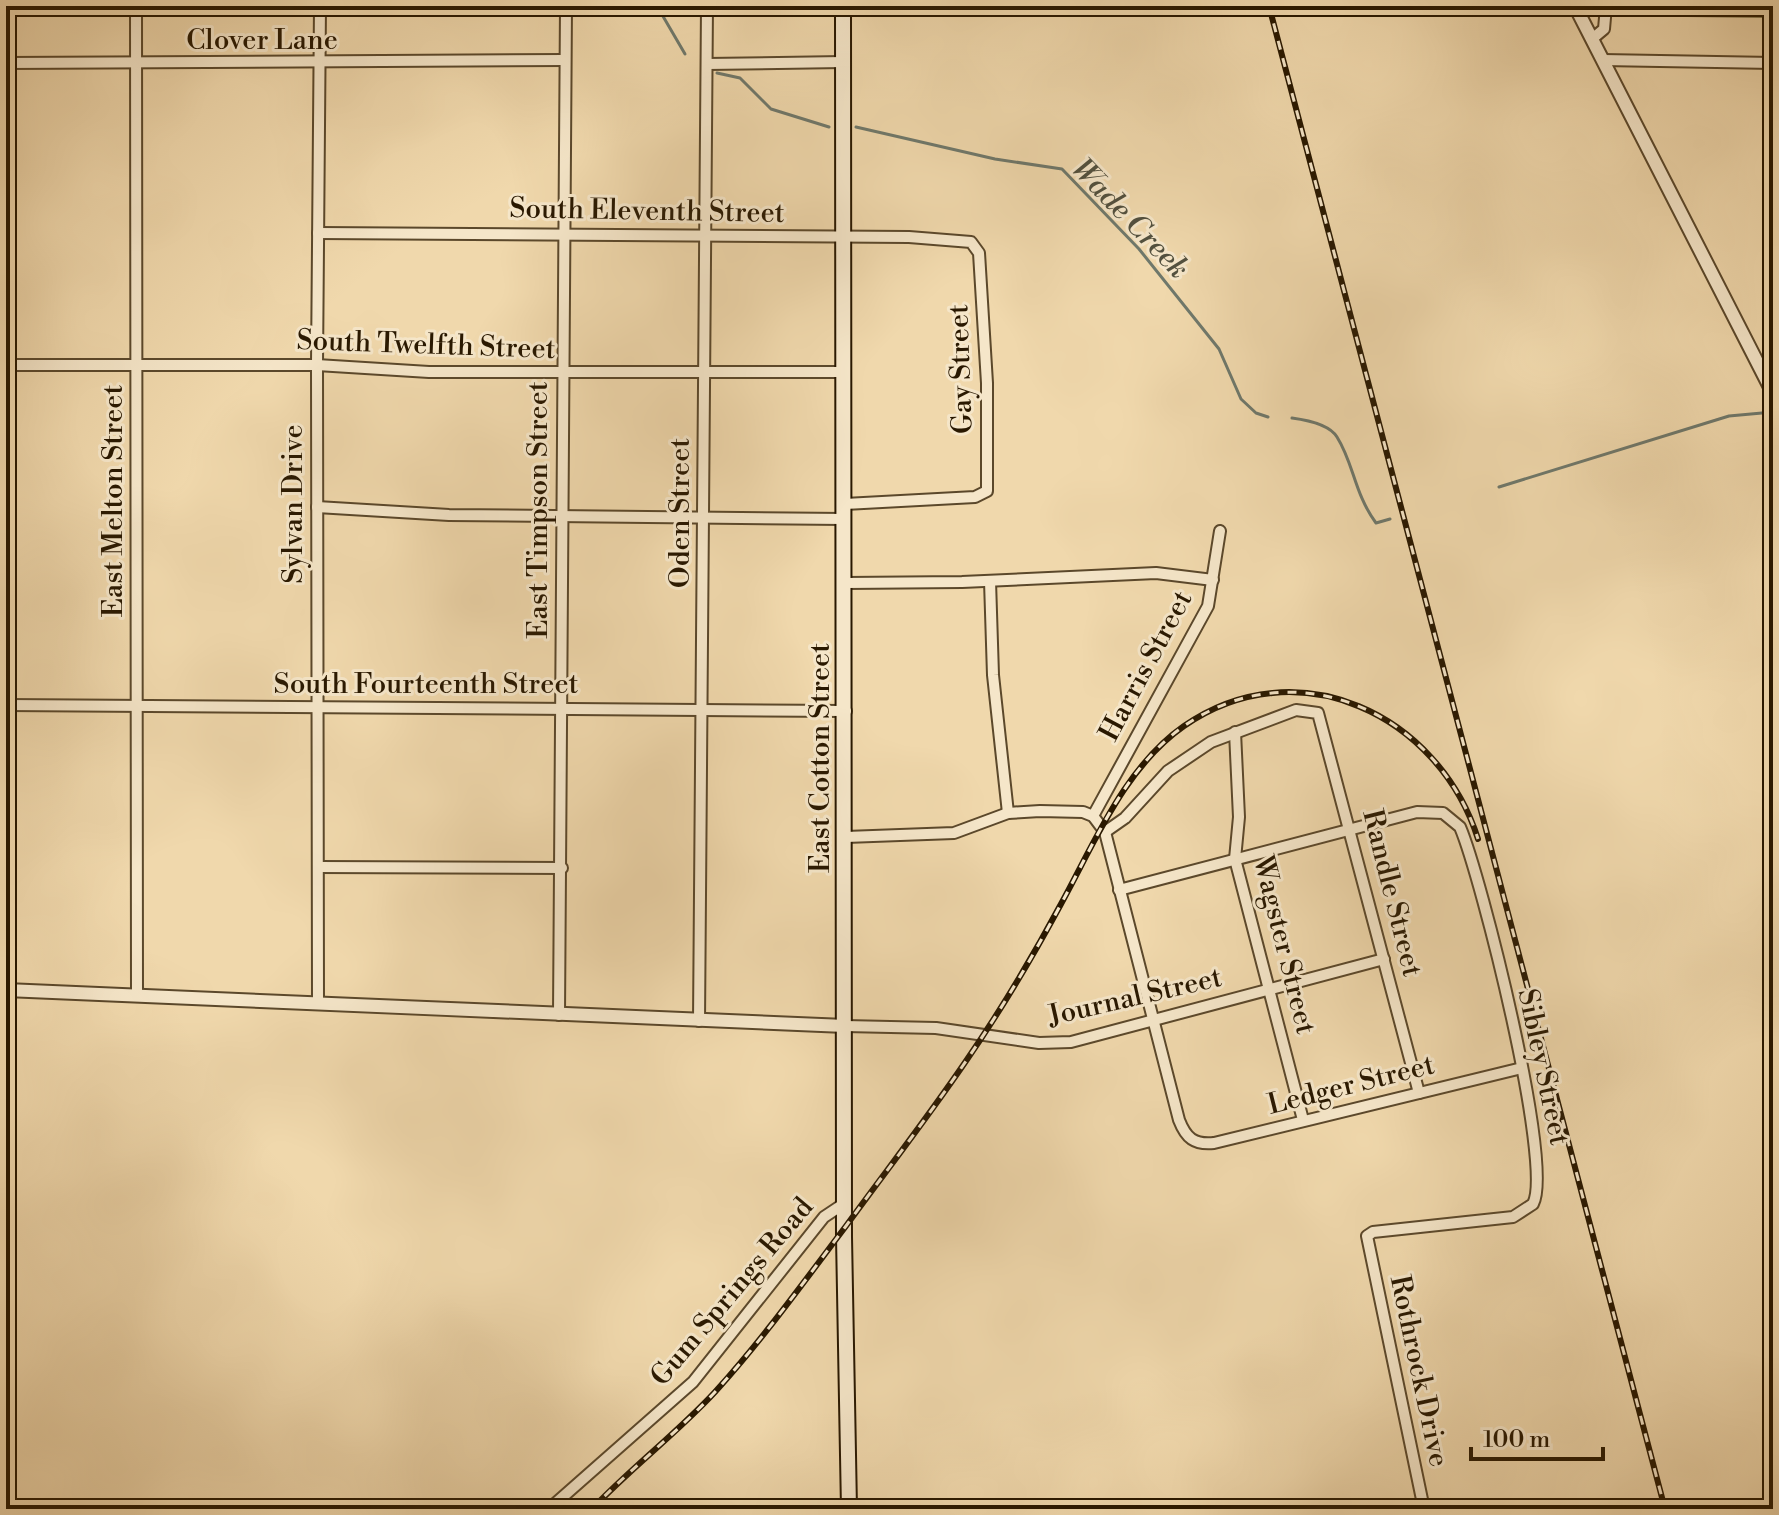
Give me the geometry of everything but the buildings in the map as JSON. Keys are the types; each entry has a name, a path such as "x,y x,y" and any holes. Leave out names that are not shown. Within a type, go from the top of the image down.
{"main road":[{"name":"East Cotton Street","path":"843,6 845,1203 849,1509"}],"street":[{"name":"East Melton Street","path":"136,6 137,996"},
{"name":"Sylvan Drive","path":"318,1002 320,6"},
{"name":"East Timpson Street","path":"559,1015 563,708 562,234 566,6"},
{"name":"Oden Street","path":"699,1021 707,6"},
{"path":"1575,6 1773,393"},
{"path":"1592,39 1605,28 1606,6"},
{"name":"Clover Lane","path":"6,63 318,64 565,60"},
{"path":"1603,60 1773,63"},
{"path":"707,64 843,62"},
{"name":"South Eleventh Street","path":"318,233 916,237 975,244"},
{"name":"Gay Street","path":"845,511 986,493 987,383 979,253 975,244"},
{"name":"South Twelfth Street","path":"6,365 317,365 429,372 845,372"},
{"path":"317,507 436,515 561,517 845,511"},
{"name":"Harris Street","path":"1093,816 1208,606 1220,531"},
{"path":"846,583 990,581 1156,573 1213,580"},
{"path":"990,581 993,675 1008,813"},
{"name":"South Fourteenth Street","path":"6,705 846,711"},
{"name":"Randle Street","path":"1235,732 1296,710 1311,710 1322,721 1419,1093"},
{"path":"1105,832 1119,823 1168,771 1189,755 1235,732"},
{"name":"Wagster Street","path":"1235,732 1239,817 1235,859 1303,1120"},
{"path":"846,837 954,833 1008,813 1072,810 1093,816 1105,832 1154,1022"},
{"name":"Sibley Street","path":"1351,830 1417,812 1448,815 1460,827 1522,1068 1539,1167 1538,1191 1533,1204 1523,1213 1506,1218 1373,1232 1367,1236 1365,1244"},
{"path":"1119,890 1351,830"},
{"path":"318,867 562,868"},
{"name":"Journal Street","path":"845,1026 936,1028 1058,1043 1154,1022 1384,959"},
{"path":"6,990 845,1026"},
{"name":"Ledger Street","path":"1154,1022 1179,1120 1191,1140 1214,1143 1522,1068"},
{"name":"Gum Springs Road","path":"549,1509 693,1382 824,1217 845,1203"},
{"name":"Rothrock Drive","path":"1365,1244 1424,1509"}],"green space":[{"path":"1688,6 1773,6 1773,17 1687,16"}],"waterway":[{"name":"Wade Creek","path":"657,6 685,54"},
{"name":"Wade Creek","path":"717,73 740,78 771,109 829,127"},
{"name":"Wade Creek","path":"856,127 995,159 1062,169 1139,249 1219,349 1241,399 1256,413 1268,417"},
{"name":"Wade Creek","path":"1499,487 1729,416 1762,413"},
{"name":"Wade Creek","path":"1292,418 1317,423 1337,437 1363,501 1376,523 1390,519"}],"railway":[{"path":"1269,6 1665,1509"},
{"path":"592,1509 715,1392 798,1290 937,1103 992,1023 1128,784 1163,743 1184,726 1228,703 1273,693 1317,694 1359,706 1398,728 1432,758 1459,795 1478,839"}]}
